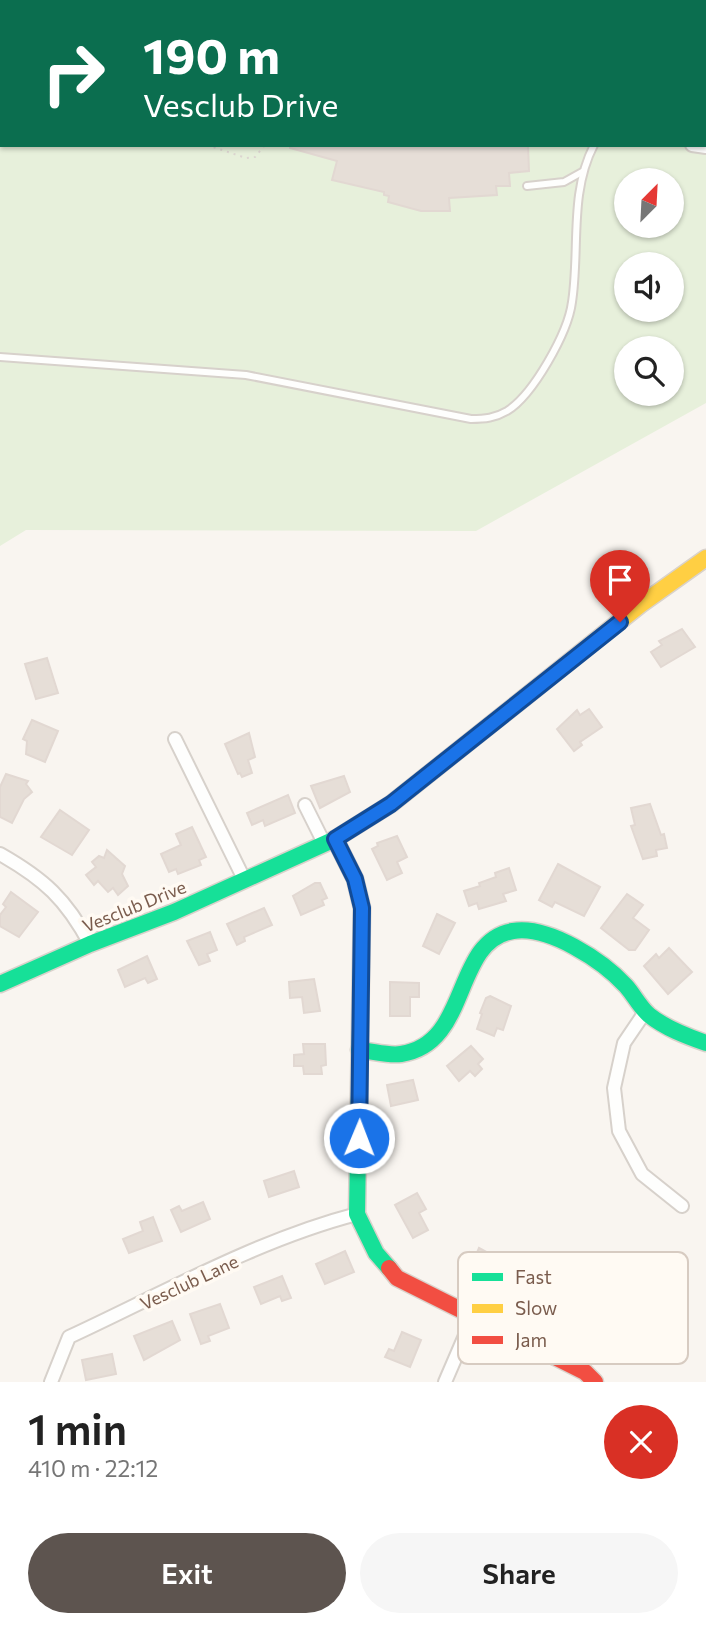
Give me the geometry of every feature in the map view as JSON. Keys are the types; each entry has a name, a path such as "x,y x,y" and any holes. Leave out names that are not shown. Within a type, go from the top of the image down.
{"street":[{"name":"Vesclub Drive","path":"0,984 90,944 174,912 330,841 391,804 640,606 706,558"},
{"path":"176,740 244,879"},
{"path":"305,805 355,879 362,908 356,1214 376,1253 397,1278 458,1309"},
{"path":"0,854 38,876 61,897 90,944"},
{"path":"359,1050 403,1055 430,1044 445,1028 481,952 495,937 512,931 530,931 577,948 625,985 645,1012 684,1035 706,1043"},
{"path":"645,1012 624,1043 614,1088 619,1131 642,1174 682,1206"},
{"name":"Vesclub Lane","path":"51,1382 69,1337 253,1253 324,1223 356,1214"},
{"path":"445,1382 458,1352"},
{"path":"569,1364 585,1372 596,1382"}],"lane":[{"path":"0,357 246,375 412,408 487,419 507,410 526,392 538,376 569,316 582,172 593,147"},
{"path":"527,186 564,182 582,172"}],"path":[{"path":"213,147 246,158 255,157 263,147"}],"green space":[{"path":"0,147 706,147 706,403 476,531 26,530 0,546"}],"building":[{"path":"528,147 529,171 509,173 510,186 496,186 497,195 449,198 450,211 421,211 388,202 389,196 384,195 384,192 332,180 337,161 290,148"},
{"path":"682,629 695,647 661,667 651,652 662,645 659,641"},
{"path":"47,658 58,693 36,699 25,664"},
{"path":"589,709 602,727 580,742 582,745 574,751 557,729 577,710 580,715"},
{"path":"32,720 58,731 45,762 26,754 27,741 23,739"},
{"path":"249,733 255,757 248,760 252,773 242,777 238,774 225,744"},
{"path":"6,774 28,781 26,784 32,792 24,799 12,823 0,817 0,787"},
{"path":"344,776 350,792 320,808 311,786"},
{"path":"288,795 295,813 265,826 263,820 252,825 247,813"},
{"path":"650,804 661,835 664,834 667,848 656,850 657,856 643,859 631,826 635,825 631,808"},
{"path":"60,810 89,830 72,855 41,837"},
{"path":"192,827 206,857 199,860 201,865 178,874 176,869 169,872 161,854 181,845 176,834"},
{"path":"397,836 407,857 397,862 402,873 387,880 372,849 378,846 377,843"},
{"path":"107,850 125,866 122,874 128,886 118,895 113,888 108,892 98,881 94,885 86,875 96,867 92,862 99,856 104,858"},
{"path":"558,864 600,887 584,916 555,902 552,907 539,900"},
{"path":"509,868 516,890 503,894 506,901 479,909 477,903 469,906 464,891 480,886 479,883 496,877 495,873"},
{"path":"315,883 320,883 327,898 322,900 324,905 301,915 293,896"},
{"path":"11,892 38,912 19,937 0,926 0,915 6,907 3,904"},
{"path":"627,894 643,905 633,918 649,930 635,950 629,950 601,928"},
{"path":"264,908 272,925 244,937 245,941 237,945 227,924"},
{"path":"437,914 455,923 439,954 423,946"},
{"path":"210,932 217,950 207,954 210,961 199,965 187,941"},
{"path":"669,948 692,972 668,994 644,966 656,954 659,958"},
{"path":"147,956 157,979 148,983 145,978 125,987 118,970"},
{"path":"314,979 320,1011 304,1013 302,997 290,998 289,982"},
{"path":"390,982 419,983 419,997 410,997 410,1016 390,1016"},
{"path":"490,996 511,1006 503,1030 497,1028 494,1036 477,1029 482,1014 480,1013 486,998"},
{"path":"303,1044 325,1044 326,1065 321,1066 322,1074 304,1074 303,1066 294,1066 294,1055 304,1054"},
{"path":"471,1046 483,1059 478,1064 482,1069 475,1076 470,1071 459,1081 447,1066"},
{"path":"413,1080 418,1100 391,1106 387,1085"},
{"path":"294,1171 299,1187 269,1197 264,1181"},
{"path":"417,1193 426,1209 419,1213 428,1230 413,1238 395,1205"},
{"path":"203,1202 210,1219 181,1232 171,1210 179,1206 182,1211"},
{"path":"153,1217 162,1241 129,1253 123,1239 143,1231 140,1222"},
{"path":"345,1251 354,1272 325,1284 316,1264"},
{"path":"282,1276 291,1298 282,1301 280,1296 261,1304 254,1287"},
{"path":"220,1304 229,1328 208,1336 210,1341 201,1344 190,1314"},
{"path":"172,1321 180,1340 144,1360 134,1336"},
{"path":"402,1332 421,1340 410,1367 385,1357 389,1349 394,1351"},
{"path":"112,1354 116,1374 86,1380 82,1360"}],"traffic: fast":[{"path":"0,984 90,944 174,912 335,839 391,804 524,698"},
{"path":"335,839 355,879 362,908 357,1214 376,1253 389,1268"},
{"path":"359,1050 401,1054 423,1046 439,1032 451,1013 480,953 494,939 513,931 527,931 559,939 590,956 616,976 655,1020 706,1043"}],"traffic: slow":[{"path":"524,698 640,605 706,558"}],"traffic: jam":[{"path":"389,1268 397,1278 458,1308"},
{"path":"569,1364 585,1372 595,1382"}],"route":[{"path":"359,1138 362,908 355,879 335,839 391,804 620,622"}]}
